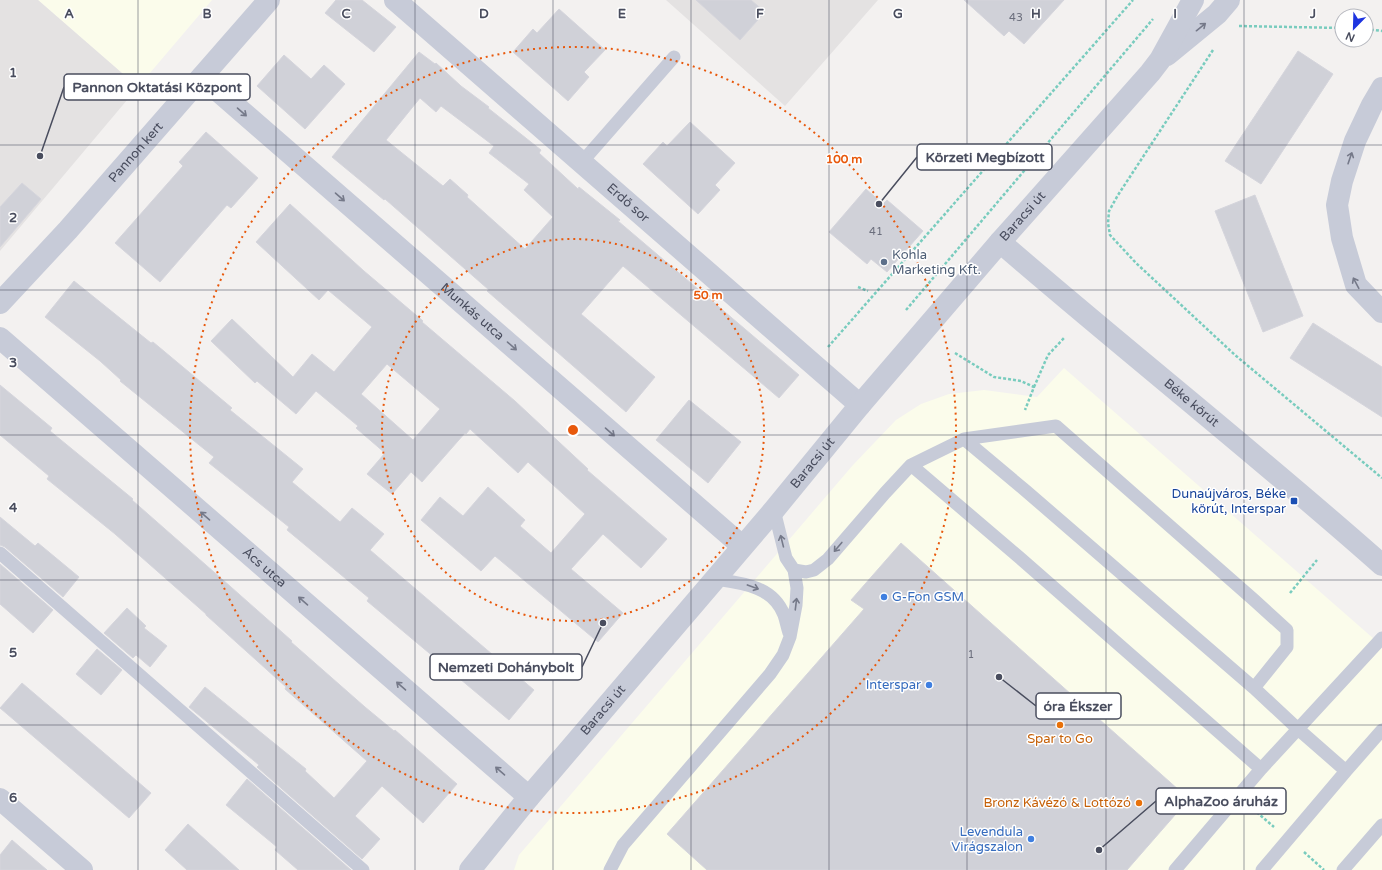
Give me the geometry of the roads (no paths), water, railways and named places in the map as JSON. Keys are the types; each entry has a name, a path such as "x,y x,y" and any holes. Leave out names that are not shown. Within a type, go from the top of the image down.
{"street":[{"name":"Pannon kert","path":"0,303 68,230 269,0"},
{"name":"Erdő sor","path":"395,0 860,405"},
{"name":"Baracsi út","path":"1160,60 1193,0"},
{"name":"Baracsi út","path":"470,870 529,797 774,510 860,405 1000,242 1160,60 1217,14 1229,0"},
{"name":"Munkás utca","path":"202,77 742,546"},
{"path":"1382,88 1355,141 1342,180 1337,205 1342,238 1356,285 1382,312"},
{"name":"Béke körút","path":"1000,242 1084,315 1304,497 1382,565"},
{"name":"Ács utca","path":"0,338 529,797"},
{"path":"0,799 82,870"}],"lane":[{"path":"582,162 674,57"},
{"path":"794,570 806,572 814,570 828,559 911,465 964,439 1056,426 1287,630 1287,647 1254,688"},
{"path":"964,439 1026,490 1254,688 1346,771"},
{"path":"911,465 1262,769"},
{"path":"610,870 623,845 770,674 783,654 790,637 796,605 797,588 794,570 786,558 774,510"},
{"path":"0,553 363,870"},
{"path":"715,579 746,584 762,590 775,600 783,614 790,637"},
{"path":"1175,870 1262,769 1382,638"},
{"path":"1262,870 1382,730"},
{"path":"1343,870 1382,825"}],"place":[{"name":"Pannon Oktatási Központ","path":"40,156"},
{"name":"Körzeti Megbízott","path":"879,204"},
{"name":"Kohla Marketing Kft.","path":"884,262"},
{"name":"Dunaújváros, Béke körút, Interspar","path":"1294,501"},
{"name":"G-Fon GSM","path":"884,597"},
{"name":"Nemzeti Dohánybolt","path":"603,623"},
{"name":"óra Ékszer","path":"999,677"},
{"name":"Interspar","path":"929,685"},
{"name":"Spar to Go","path":"1060,725"},
{"name":"Bronz Kávézó & Lottózó","path":"1139,803"},
{"name":"Levendula Virágszalon","path":"1031,839"},
{"name":"AlphaZoo áruház","path":"1099,850"}]}
